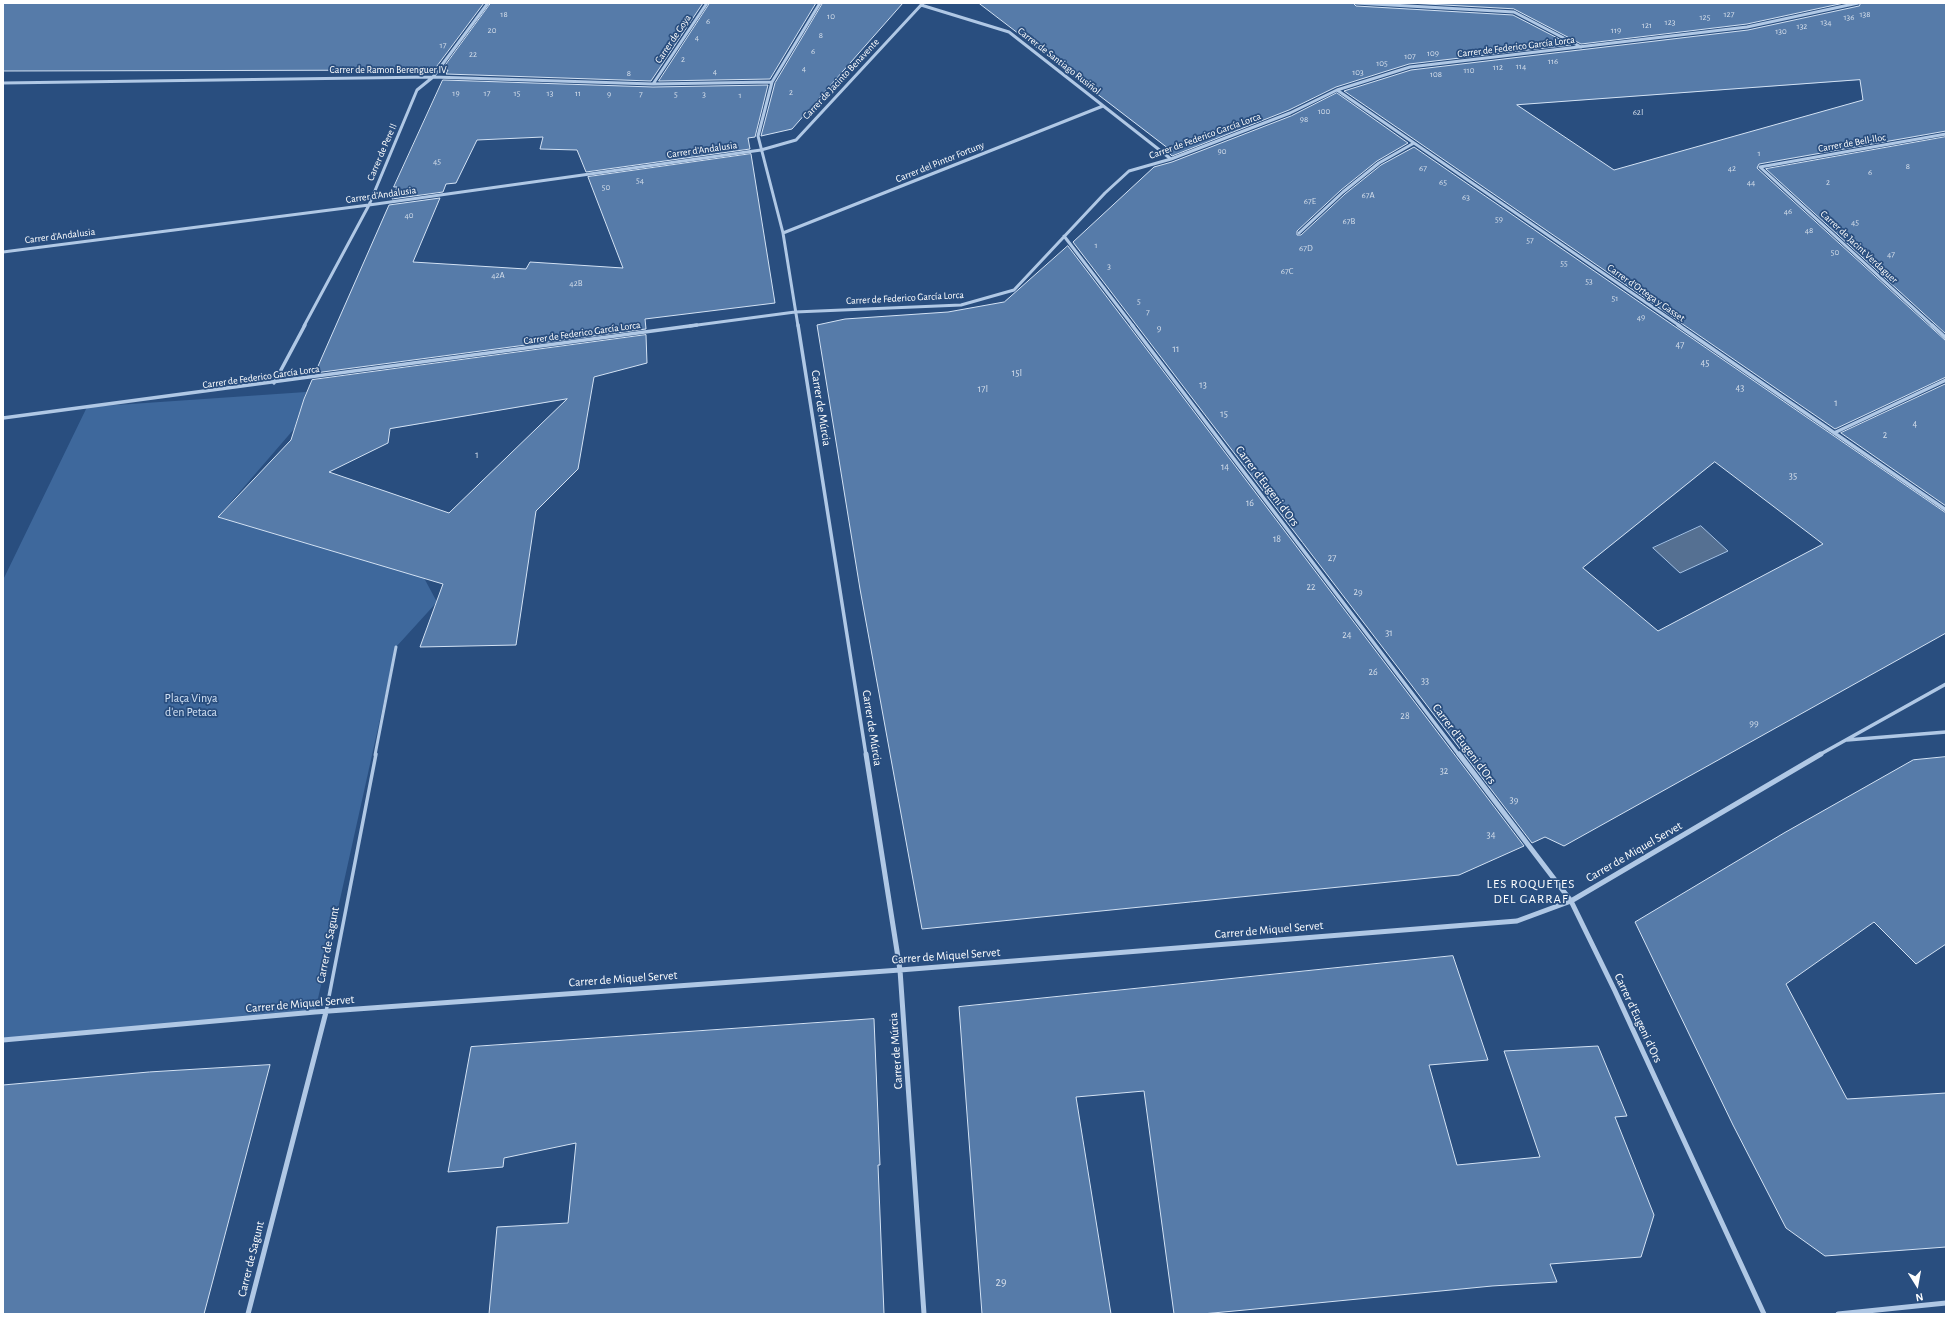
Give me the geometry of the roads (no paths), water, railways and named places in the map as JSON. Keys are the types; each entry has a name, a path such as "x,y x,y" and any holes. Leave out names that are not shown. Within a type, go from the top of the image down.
{"street":[{"name":"Carrer de Pere II","path":"274,383 369,205 417,90 433,76 488,3"},
{"name":"Carrer de Goya","path":"653,84 706,3"},
{"name":"Carrer de Múrcia","path":"820,3 772,82 758,136 783,232 900,970 924,1314"},
{"path":"1356,3 1514,12 1581,47"},
{"name":"Carrer de Federico García Lorca","path":"3,418 274,383 795,312 960,305 1014,290 1064,236 1129,171 1171,159 1290,113 1337,90 1410,67 1747,27 1858,3"},
{"name":"Carrer de Santiago Rusiñol","path":"922,4 1009,32 1171,159"},
{"name":"Carrer de Jacinto Benavente","path":"762,150 796,140 922,4"},
{"name":"Carrer de Ramon Berenguer IV","path":"3,83 433,76 653,84 772,82"},
{"name":"Carrer d'Ortega y Gasset","path":"1337,90 1946,510"},
{"name":"Carrer del Pintor Fortuny","path":"783,232 1103,106"},
{"name":"Carrer de Bell-lloc","path":"1760,167 1946,134"},
{"path":"1299,233 1343,192 1379,163 1414,143"},
{"name":"Carrer d'Andalusia","path":"3,252 369,205 762,150"},
{"name":"Carrer de Jacint Verdaguer","path":"1760,167 1946,338"},
{"name":"Carrer d'Eugeni d'Ors","path":"1064,236 1571,901 1764,1314"},
{"path":"1834,433 1946,380"},
{"name":"Carrer de Miquel Servet","path":"3,1040 326,1012 900,970 1517,921 1571,901 1844,740 1946,684"},
{"name":"Carrer de Miquel Servet","path":"1844,740 1946,732"},
{"name":"Carrer de Sagunt","path":"248,1314 326,1012"},
{"path":"1838,1314 1946,1303"}],"lane":[{"name":"Carrer de Sagunt","path":"326,1012 396,647"}],"district":[{"name":"LES ROQUETES DEL GARRAF","path":"1531,892"}],"park label":[{"name":"Plaça Vinya d'en Petaca","path":"191,705"}]}
